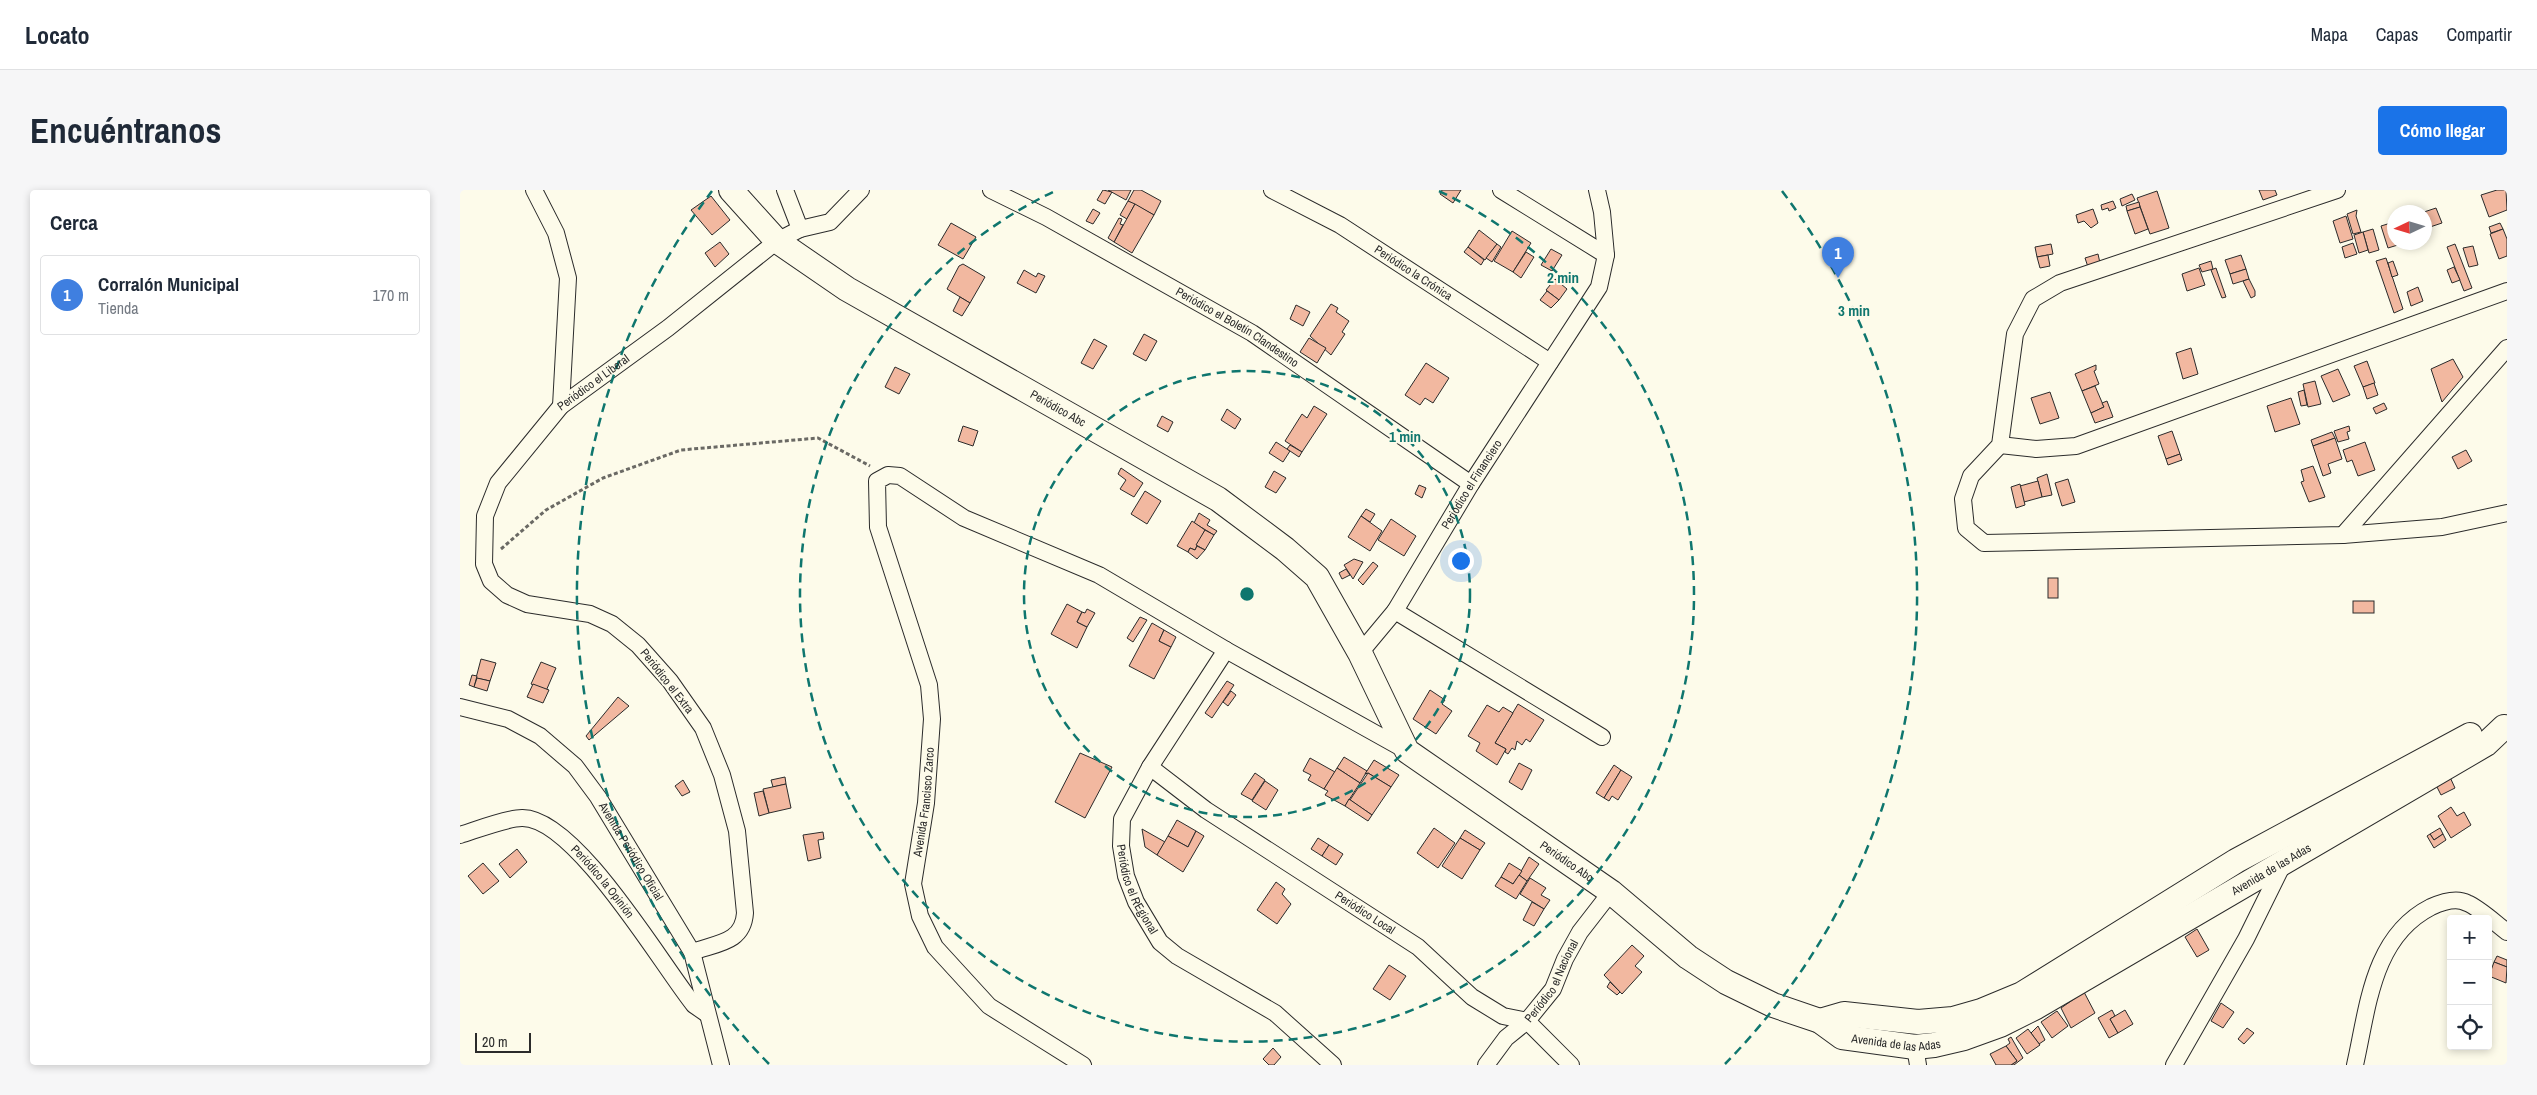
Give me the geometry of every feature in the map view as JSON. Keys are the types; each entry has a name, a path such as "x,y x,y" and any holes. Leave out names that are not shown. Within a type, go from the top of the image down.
{"street":[{"name":"Periódico el Liberal","path":"534,190 556,233 568,278 561,406"},
{"name":"Periódico Abc","path":"731,190 777,241 847,289 1218,499 1285,549 1317,577 1360,654 1407,751 1611,892 1688,957 1726,982 1773,1005 1820,1021"},
{"path":"785,190 800,229"},
{"path":"777,241 800,229 830,222 861,190"},
{"name":"Periódico el Boletín Clandestino","path":"991,190 1046,217 1252,333 1471,484"},
{"name":"Periódico la Crónica","path":"1272,190 1340,225 1550,362"},
{"path":"1501,190 1606,254"},
{"name":"Periódico el Financiero","path":"1395,610 1471,484 1600,287 1606,254 1602,212 1597,190"},
{"path":"2337,190 2060,283 2034,299 2015,334 2000,445 1971,476 1963,500 1966,528 1984,544 2344,536 2442,526 2507,513"},
{"name":"Periódico el Liberal","path":"561,406 668,328 777,241"},
{"path":"2000,445 2036,449 2076,446 2507,291"},
{"path":"2344,536 2507,348"},
{"name":"Periódico el Extra","path":"561,406 498,483 485,516 484,564 491,581 507,595 527,604 590,614 612,624 638,645 670,681 703,728 722,775 737,831 745,913 744,926 733,938 692,952"},
{"path":"888,475 900,476 964,518 1099,575 1226,650 1407,751"},
{"name":"Avenida Francisco Zarco","path":"888,475 878,482 878,527 929,685 932,719 926,803 913,884 920,916 936,947 989,1006 1084,1065"},
{"path":"1360,654 1395,610 1602,737"},
{"name":"Periódico el REgional","path":"1226,650 1150,767 1122,819 1121,846 1126,876 1147,923 1160,942 1177,956 1275,1013 1333,1065"},
{"name":"Avenida Periódico Oficial","path":"460,707 508,719 540,736 575,766 598,797 692,952 721,1065"},
{"name":"Avenida de las Adas","path":"1820,1021 1842,1037 1916,1056 1934,1045 1964,1038 2000,1025 2036,1006 2285,859 2486,744 2505,726"},
{"name":"Avenida de las Adas","path":"1820,1021 1844,1014 1918,1022 1952,1019 1981,1011 2022,994 2236,860 2479,730 2505,726"},
{"name":"Periódico Local","path":"1150,767 1206,810 1418,947 1472,997 1503,1016 1527,1021"},
{"name":"Periódico la Opinión","path":"460,835 522,818 538,820 563,837 590,862 694,1005 708,1014"},
{"path":"2174,1065 2246,939 2285,859"},
{"name":"Periódico el Nacional","path":"1486,1065 1506,1038 1527,1021 1553,989 1564,959 1580,932 1611,892"},
{"path":"2355,1065 2374,980 2382,956 2399,933 2422,912 2444,901 2466,902 2507,932"},
{"path":"1527,1021 1571,1065"}],"path":[{"path":"484,564 546,510 603,478 681,450 818,438 888,475"}],"building":[{"path":"1103,190 1112,192 1105,204 1097,200"},
{"path":"1108,190 1131,190 1126,200"},
{"path":"1134,190 1141,190 1161,201 1154,215 1128,201"},
{"path":"1442,190 1461,190 1453,203 1440,194"},
{"path":"2259,190 2275,190 2277,195 2263,200"},
{"path":"2497,190 2506,190 2507,210 2489,217 2481,195"},
{"path":"2157,191 2169,228 2150,234 2137,198"},
{"path":"2132,194 2135,200 2122,206 2120,199"},
{"path":"711,196 730,220 712,235 691,210"},
{"path":"1128,201 1135,204 1127,219 1120,215"},
{"path":"2113,201 2116,208 2109,211 2108,208 2102,210 2101,205"},
{"path":"2139,202 2140,207 2127,211 2126,206"},
{"path":"1135,204 1154,215 1132,253 1114,242"},
{"path":"2140,207 2148,229 2135,234 2127,211"},
{"path":"2436,208 2442,223 2432,226 2432,209"},
{"path":"1093,209 1100,213 1093,224 1086,221"},
{"path":"2093,209 2098,223 2091,228 2084,221 2078,223 2076,215"},
{"path":"2357,210 2356,216 2361,232 2353,234 2347,214"},
{"path":"2346,216 2353,239 2340,243 2333,221"},
{"path":"1119,218 1122,219 1120,224 1123,225 1114,242 1108,238"},
{"path":"951,223 976,237 963,259 938,245"},
{"path":"2500,223 2503,229 2491,233 2489,227"},
{"path":"2387,224 2387,245 2381,226"},
{"path":"2373,229 2379,250 2369,253 2363,232"},
{"path":"2503,229 2507,239 2507,256 2499,259 2490,234"},
{"path":"1479,230 1497,244 1485,260 1468,247"},
{"path":"1512,231 1531,243 1513,272 1494,261"},
{"path":"2363,232 2368,250 2359,253 2354,235"},
{"path":"720,242 729,254 715,267 705,253"},
{"path":"2353,243 2357,254 2345,258 2342,247"},
{"path":"1497,244 1501,247 1492,262 1486,258"},
{"path":"2051,244 2053,254 2037,257 2035,247"},
{"path":"2455,244 2472,288 2464,291 2447,247"},
{"path":"2473,246 2478,265 2469,267 2463,248"},
{"path":"1468,247 1484,260 1481,265 1464,252"},
{"path":"1551,249 1562,255 1552,271 1541,265"},
{"path":"1526,252 1534,257 1521,278 1513,272"},
{"path":"2098,254 2100,263 2088,267 2085,258"},
{"path":"2048,255 2050,266 2040,268 2037,257"},
{"path":"2241,255 2246,269 2230,274 2225,260"},
{"path":"2386,258 2403,309 2394,313 2376,261"},
{"path":"2211,261 2213,269 2202,272 2199,265"},
{"path":"2393,261 2398,275 2392,277 2388,263"},
{"path":"963,264 985,277 970,303 947,289 959,266"},
{"path":"2454,267 2460,280 2452,283 2447,270"},
{"path":"2199,268 2205,285 2187,291 2182,274"},
{"path":"2216,268 2226,297 2222,298 2211,270"},
{"path":"2246,269 2249,279 2233,284 2230,274"},
{"path":"1024,270 1036,277 1038,273 1045,276 1036,293 1017,283"},
{"path":"1555,279 1567,289 1559,300 1546,290"},
{"path":"2249,279 2255,291 2255,296 2251,298 2243,281"},
{"path":"2418,287 2423,301 2411,306 2407,292"},
{"path":"1547,291 1559,300 1551,308 1540,300"},
{"path":"960,297 970,303 962,316 953,311"},
{"path":"1331,304 1338,308 1336,312 1349,321 1342,332 1345,334 1331,355 1310,336"},
{"path":"1296,305 1310,312 1303,326 1290,319"},
{"path":"1144,334 1157,341 1146,361 1133,354"},
{"path":"1309,338 1326,348 1317,363 1300,352"},
{"path":"1094,339 1107,346 1093,369 1081,363"},
{"path":"2191,348 2198,374 2183,379 2176,353"},
{"path":"2453,359 2463,377 2442,402 2431,369"},
{"path":"2367,361 2375,383 2363,387 2354,366"},
{"path":"1426,363 1449,378 1433,403 1425,398 1420,405 1405,395"},
{"path":"2096,365 2096,370 2094,371 2099,384 2082,391 2075,374"},
{"path":"895,367 910,374 899,394 885,387"},
{"path":"2338,369 2350,395 2333,402 2321,376"},
{"path":"2315,381 2321,404 2308,407 2303,384"},
{"path":"2374,383 2378,395 2367,399 2363,387"},
{"path":"2095,386 2104,407 2091,413 2082,391"},
{"path":"2304,390 2307,405 2301,406 2298,392"},
{"path":"2050,392 2059,418 2040,424 2031,398"},
{"path":"2291,398 2300,424 2275,432 2267,406"},
{"path":"2107,401 2113,417 2095,423 2091,413 2104,407 2102,403"},
{"path":"2384,403 2387,409 2376,414 2373,408"},
{"path":"1314,406 1327,414 1302,452 1285,441 1302,414 1307,418"},
{"path":"1227,409 1241,419 1235,429 1221,420"},
{"path":"1162,416 1173,422 1168,432 1157,426"},
{"path":"963,426 978,431 973,446 958,441"},
{"path":"2349,426 2350,431 2347,432 2349,439 2338,442 2334,431"},
{"path":"2172,431 2180,454 2166,459 2158,436"},
{"path":"2332,432 2335,438 2313,446 2311,440"},
{"path":"2335,438 2342,459 2328,464 2331,473 2323,476 2313,446"},
{"path":"1276,442 1290,451 1283,462 1269,453"},
{"path":"2365,442 2375,470 2358,476 2352,460 2347,462 2343,450"},
{"path":"1290,445 1302,452 1299,457 1287,449"},
{"path":"2466,450 2472,461 2458,469 2452,457"},
{"path":"2180,454 2182,460 2168,465 2166,459"},
{"path":"2313,466 2325,497 2309,502 2301,482 2304,481 2301,470"},
{"path":"1121,468 1143,483 1134,497 1120,489 1126,480 1118,474"},
{"path":"1274,471 1286,478 1276,493 1265,487"},
{"path":"2047,474 2052,495 2042,497 2037,478"},
{"path":"2068,479 2075,502 2062,506 2055,483"},
{"path":"2038,481 2042,497 2024,502 2020,486"},
{"path":"2020,484 2025,505 2016,508 2011,487"},
{"path":"1419,485 1426,488 1422,498 1415,494"},
{"path":"1145,491 1161,501 1147,524 1131,514"},
{"path":"1366,509 1375,514 1370,522 1361,516"},
{"path":"1199,513 1210,520 1207,525 1217,531 1214,535 1194,523"},
{"path":"1361,516 1382,531 1370,551 1348,537"},
{"path":"1391,519 1416,536 1404,556 1378,540"},
{"path":"1192,521 1205,530 1195,550 1190,548 1188,552 1177,546"},
{"path":"1205,530 1214,535 1205,550 1196,545"},
{"path":"1197,546 1205,550 1197,559 1188,552 1190,548 1195,550"},
{"path":"1354,559 1363,562 1353,579 1344,565"},
{"path":"1373,562 1378,566 1363,585 1358,580"},
{"path":"1346,569 1350,575 1342,579 1339,573"},
{"path":"2048,578 2058,578 2058,598 2048,598"},
{"path":"2353,601 2374,601 2374,613 2353,613"},
{"path":"1067,604 1082,612 1077,622 1087,627 1077,648 1051,634"},
{"path":"1087,609 1095,613 1087,627 1077,622 1082,612 1085,613"},
{"path":"1140,617 1147,620 1133,642 1127,638"},
{"path":"1152,623 1164,630 1159,641 1171,647 1154,679 1129,666"},
{"path":"1164,630 1176,637 1171,647 1159,641"},
{"path":"481,659 496,663 490,681 476,678"},
{"path":"541,662 556,668 546,691 531,684"},
{"path":"472,675 477,676 474,687 469,685"},
{"path":"477,678 490,681 487,691 474,687"},
{"path":"1227,681 1234,685 1212,718 1205,713"},
{"path":"533,684 549,690 543,703 527,697"},
{"path":"1430,690 1445,700 1442,704 1452,711 1436,734 1413,719"},
{"path":"1231,691 1236,695 1228,706 1223,702"},
{"path":"618,697 629,706 589,740 586,736"},
{"path":"1518,704 1544,720 1530,742 1526,739 1522,745 1517,741 1515,750 1512,748 1508,754 1505,752 1506,749 1495,743"},
{"path":"1487,705 1499,712 1503,707 1513,713 1495,743 1506,749 1497,765 1476,751 1480,743 1468,736"},
{"path":"1080,753 1112,767 1085,818 1055,802"},
{"path":"1344,757 1367,771 1360,783 1337,768"},
{"path":"1310,758 1335,772 1324,789 1308,780 1311,775 1303,771"},
{"path":"1374,760 1399,775 1391,787 1368,773 1365,774"},
{"path":"1519,763 1532,770 1522,790 1509,782"},
{"path":"1614,765 1621,770 1604,798 1596,793"},
{"path":"1337,768 1360,783 1345,806 1325,795 1328,791 1324,789"},
{"path":"1621,770 1632,777 1618,800 1612,796 1609,801 1604,798"},
{"path":"1255,773 1265,780 1252,800 1241,794"},
{"path":"1368,773 1391,787 1372,815 1350,800"},
{"path":"2449,775 2455,788 2441,795 2435,783"},
{"path":"785,777 786,784 773,787 771,780"},
{"path":"683,780 690,792 682,796 675,786"},
{"path":"1265,781 1278,790 1266,810 1252,801"},
{"path":"786,784 791,808 769,813 763,789"},
{"path":"763,791 769,813 759,816 754,793"},
{"path":"1349,799 1372,815 1368,821 1345,806"},
{"path":"2451,807 2457,816 2464,812 2471,825 2451,838 2438,816"},
{"path":"1177,820 1196,831 1188,847 1168,836"},
{"path":"1434,828 1455,843 1438,868 1417,853"},
{"path":"2440,828 2443,834 2434,840 2430,834"},
{"path":"1142,829 1165,842 1157,855 1145,847"},
{"path":"1465,830 1485,843 1480,850 1460,838"},
{"path":"1196,831 1204,836 1183,872 1157,855 1168,836 1188,847"},
{"path":"823,832 824,839 818,840 821,858 808,861 803,835"},
{"path":"2430,834 2434,840 2443,834 2446,840 2434,848 2427,836"},
{"path":"1318,838 1329,845 1322,856 1311,849"},
{"path":"1460,838 1480,850 1462,879 1442,866"},
{"path":"1329,845 1343,854 1336,865 1322,856"},
{"path":"517,849 527,862 510,878 499,864"},
{"path":"1529,857 1539,864 1527,881 1519,875"},
{"path":"483,863 499,881 483,894 468,876"},
{"path":"1509,863 1522,871 1513,884 1501,877"},
{"path":"1519,875 1527,881 1516,899 1495,886 1501,877 1513,884"},
{"path":"1530,878 1546,888 1541,895 1550,900 1544,909 1520,894"},
{"path":"1276,882 1285,889 1282,894 1291,904 1277,924 1257,910"},
{"path":"1532,902 1544,909 1534,926 1523,920"},
{"path":"2197,929 2209,950 2197,957 2185,937"},
{"path":"1632,945 1644,956 1635,966 1642,972 1622,994 1604,975"},
{"path":"2497,956 2507,960 2507,967 2494,962"},
{"path":"2494,962 2507,967 2506,983 2492,977"},
{"path":"1389,965 1406,976 1390,1000 1373,989"},
{"path":"1610,982 1620,992 1617,995 1607,987"},
{"path":"2084,992 2095,1013 2071,1028 2061,1008"},
{"path":"2221,1003 2234,1012 2223,1028 2211,1021"},
{"path":"2112,1010 2115,1016 2110,1019 2118,1033 2109,1038 2098,1018"},
{"path":"2125,1010 2133,1024 2118,1033 2110,1019"},
{"path":"2057,1011 2068,1026 2052,1038 2041,1022"},
{"path":"2038,1026 2045,1040 2039,1044 2031,1033"},
{"path":"2247,1028 2254,1033 2244,1044 2238,1039"},
{"path":"2028,1029 2040,1045 2027,1054 2016,1038"},
{"path":"2011,1037 2023,1058 2014,1065 2011,1065 2017,1061 2006,1046 2010,1043 2008,1039"},
{"path":"2006,1046 2017,1061 2011,1065 1996,1065 1990,1054"},
{"path":"1273,1048 1281,1057 1274,1065 1269,1065 1263,1059"}],"place":[{"name":"Corralón Municipal","path":"1838,278"}]}
